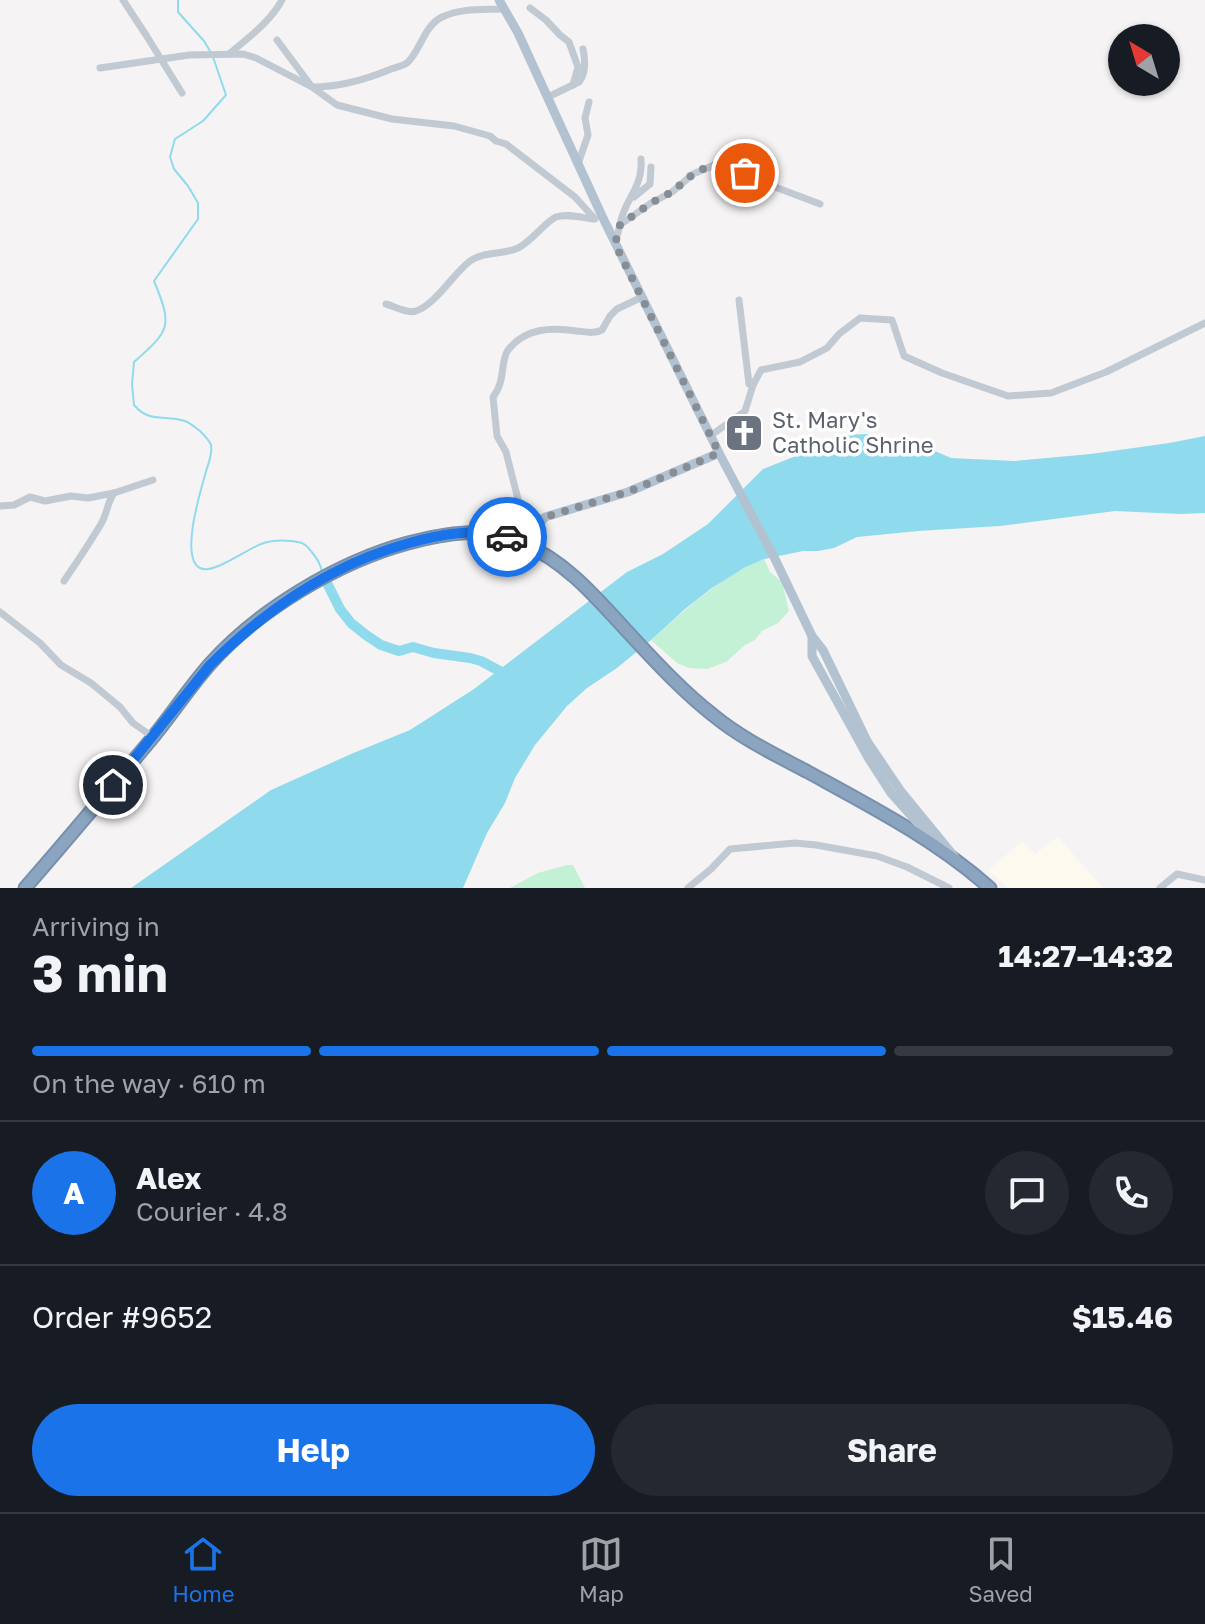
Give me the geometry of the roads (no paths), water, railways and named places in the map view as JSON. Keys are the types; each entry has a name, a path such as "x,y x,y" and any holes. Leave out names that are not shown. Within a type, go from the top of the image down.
{"highway":[{"path":"25,888 210,665 259,620 319,580 380,551 429,537 489,532 523,543 558,562 588,588 659,665 714,716 746,738 909,828 955,858 990,888"}],"main road":[{"path":"501,4 548,97 598,217 615,244 867,741 900,790 955,858"},
{"path":"523,543 545,517 628,492 719,453"},
{"path":"812,636 812,656 869,759 891,793 940,850"}],"street":[{"path":"123,0 182,93"},
{"path":"227,55 276,11 282,0"},
{"path":"312,87 335,87 370,79 407,63 438,19 501,4"},
{"path":"530,8 569,42 578,67 573,85"},
{"path":"277,40 312,87"},
{"path":"548,97 579,82 585,59 583,49"},
{"path":"100,68 189,55 243,54 312,87 337,105 392,119 454,126 490,136 506,144 598,217"},
{"path":"578,164 588,135 585,118 589,102"},
{"path":"632,198 639,179 641,159"},
{"path":"620,225 672,192 693,174 719,163 820,204"},
{"path":"615,244 622,210 650,184 651,167"},
{"path":"386,304 416,311 433,299 471,260 517,249 556,217 598,217"},
{"path":"520,507 494,419 493,397 502,379 504,354 520,338 550,328 587,333 602,330 617,309 642,297"},
{"path":"739,300 749,384 753,385"},
{"path":"710,436 745,411 761,370 800,362 827,348 860,318 892,320 904,356 1008,396 1051,393 1106,372 1205,323"},
{"path":"0,506 14,505 30,497 45,501 71,496 88,498 153,480"},
{"path":"64,581 103,520 108,501 114,493"},
{"path":"0,612 40,643 61,665 91,683 120,707 133,723 153,737"},
{"path":"688,888 730,849 795,843 877,856 949,888"},
{"path":"1160,888 1177,874 1205,880"}],"water":[{"path":"869,434 880,439 919,444 951,458 1014,461 1091,454 1205,436 1205,513 1115,511 1000,526 857,537 834,548 764,559 744,568 685,609 567,706 535,745 515,778 463,888 131,888 271,790 410,730 474,689 627,572 663,554 708,524 763,469 839,435"}],"waterway":[{"path":"178,0 178,12 210,51"},
{"path":"213,57 226,95 203,121 175,139 170,157 174,169 198,203 198,219 154,281 164,309 165,327 155,342 134,362 134,405 152,417 187,422 200,431 211,445 211,457 191,539 194,562 200,568 213,568 261,544 283,540 307,546 322,573"},
{"path":"325,579 351,623 381,645 399,651 413,647 470,658 507,675"}],"place":[{"name":"St. Mary's Catholic Shrine","path":"744,433"}]}
